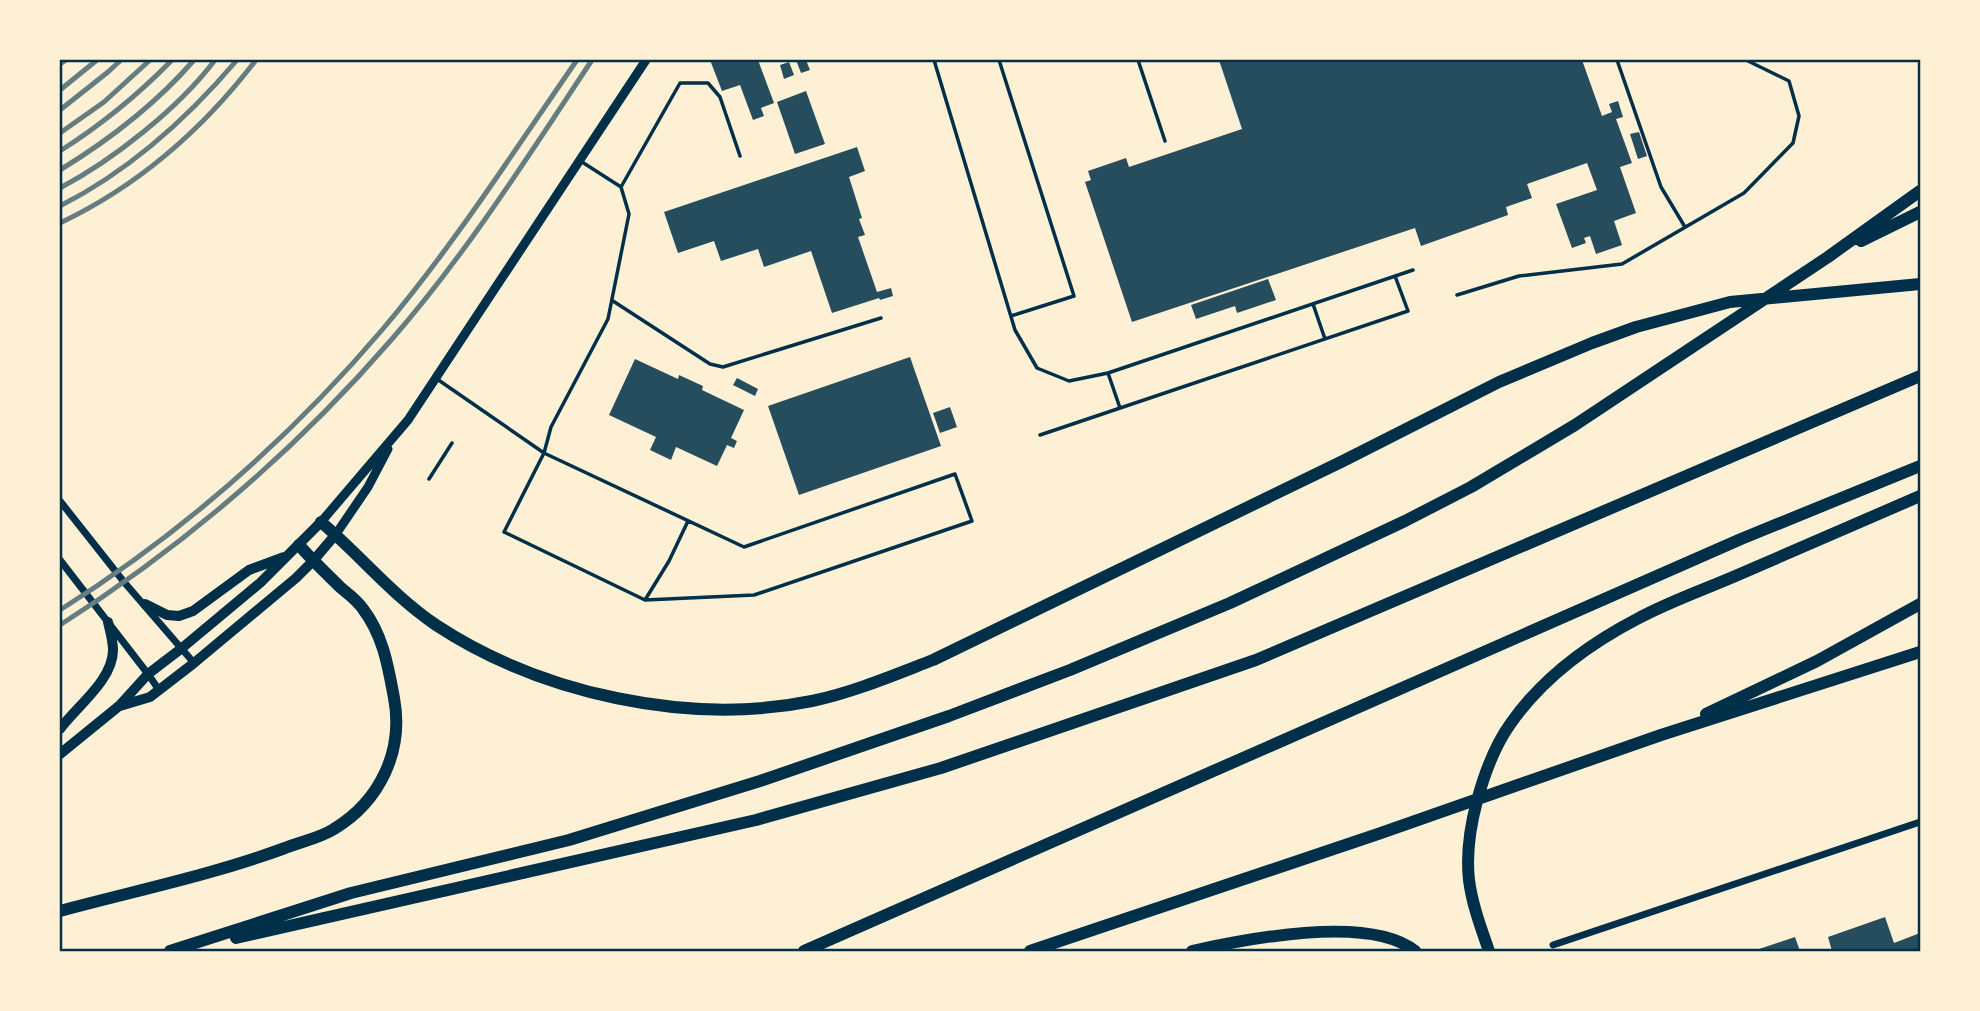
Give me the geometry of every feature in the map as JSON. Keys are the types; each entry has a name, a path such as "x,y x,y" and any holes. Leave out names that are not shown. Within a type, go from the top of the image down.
{"highway":[{"path":"172,951 351,893 569,840 760,781 949,716 1070,670 1242,597 1405,522 1471,487 1575,425 1828,257 1920,191"},
{"path":"1828,257 1920,212"},
{"path":"321,522 391,588 433,623 477,650 514,668 590,692 688,709 743,710 812,701 871,684 933,660 1343,461 1499,382 1592,343 1636,327 1730,302 1920,284"},
{"path":"172,951 756,820 941,768 1256,660 1920,376"},
{"path":"804,951 1741,539 1920,466"},
{"path":"1489,951 1469,881 1468,851 1472,819 1483,779 1509,725 1551,677 1637,618 1920,496"},
{"path":"60,911 227,867 332,830 354,814 378,788 387,770 394,740 396,710 382,641 364,609 299,545"},
{"path":"1661,735 1817,661 1920,604"},
{"path":"1030,951 1661,735 1920,652"},
{"path":"1192,951 1276,936 1349,933 1385,937 1415,951"}],"main road":[{"path":"60,754 119,706 148,674 260,583 321,522"},
{"path":"119,706 150,697 194,663 296,578 336,534"},
{"path":"145,604 167,615 179,616 193,611 249,570 288,555"},
{"path":"60,729 101,682 111,666 113,649 108,622"}],"street":[{"path":"321,522 408,420 646,60"},
{"path":"336,534 369,487 396,435"},
{"path":"60,501 124,582 194,663"},
{"path":"60,560 159,690"},
{"path":"1553,945 1920,822"}],"lane":[{"path":"934,60 1015,330 1037,368 1069,382 1108,373 1413,270"},
{"path":"999,60 1074,296 1011,316"},
{"path":"1138,60 1165,141"},
{"path":"1617,60 1661,187 1685,227"},
{"path":"1457,295 1519,276 1622,264 1744,193 1793,143 1799,116 1789,81 1746,60"},
{"path":"621,187 680,83 708,83 720,97 740,156"},
{"path":"435,377 544,453 744,547 955,474 972,521 754,595 645,600 504,532 544,453 551,427 608,318 613,301 629,214 621,187 579,160"},
{"path":"1040,435 1408,311 1395,276"},
{"path":"613,301 710,365 723,367 881,318"},
{"path":"1313,304 1325,339"},
{"path":"1108,373 1120,408"},
{"path":"429,479 453,443"},
{"path":"645,600 688,521"}],"building":[{"path":"710,60 758,60 774,103 761,108 764,116 753,120 740,85 722,91"},
{"path":"796,60 806,60 810,70 801,73"},
{"path":"1219,60 1582,60 1602,116 1612,112 1609,104 1618,101 1623,117 1616,119 1632,163 1620,167 1636,213 1614,221 1622,245 1596,254 1590,236 1584,238 1586,243 1572,248 1556,204 1597,190 1587,163 1527,184 1532,198 1506,207 1508,215 1421,246 1415,228 1132,322 1085,182 1091,180 1088,171 1126,158 1129,167 1242,129"},
{"path":"789,62 794,75 784,79 780,65"},
{"path":"806,91 825,144 795,154 777,102"},
{"path":"1639,132 1647,156 1638,159 1630,134"},
{"path":"857,147 865,171 849,177 865,235 858,237 877,292 891,288 893,296 832,313 811,251 764,267 758,249 721,261 714,241 678,253 664,212"},
{"path":"1268,279 1276,300 1237,313 1235,306 1196,319 1191,305"},
{"path":"910,357 941,446 799,495 768,406"},
{"path":"635,359 678,379 679,375 703,386 702,390 744,410 731,438 737,441 734,448 727,445 717,466 676,447 671,460 650,450 656,437 609,415"},
{"path":"737,378 758,389 755,396 733,385"},
{"path":"950,407 957,427 940,433 933,413"},
{"path":"1885,917 1894,943 1920,933 1920,951 1832,951 1828,937"},
{"path":"1795,937 1800,951 1753,951"}],"railway":[{"path":"60,64 66,60"},
{"path":"60,90 97,60"},
{"path":"60,110 121,60"},
{"path":"60,133 104,102 150,60"},
{"path":"60,151 119,109 172,60"},
{"path":"60,170 131,120 164,92 194,60"},
{"path":"60,188 102,163 144,132 183,96 215,60"},
{"path":"60,206 110,177 156,142 198,103 237,60"},
{"path":"60,223 116,191 168,153 214,109 256,60"},
{"path":"60,610 105,581 191,517 271,446 346,370 434,265 577,60"},
{"path":"60,625 151,563 194,529 277,458 355,380 420,306 472,238 592,60"}]}
